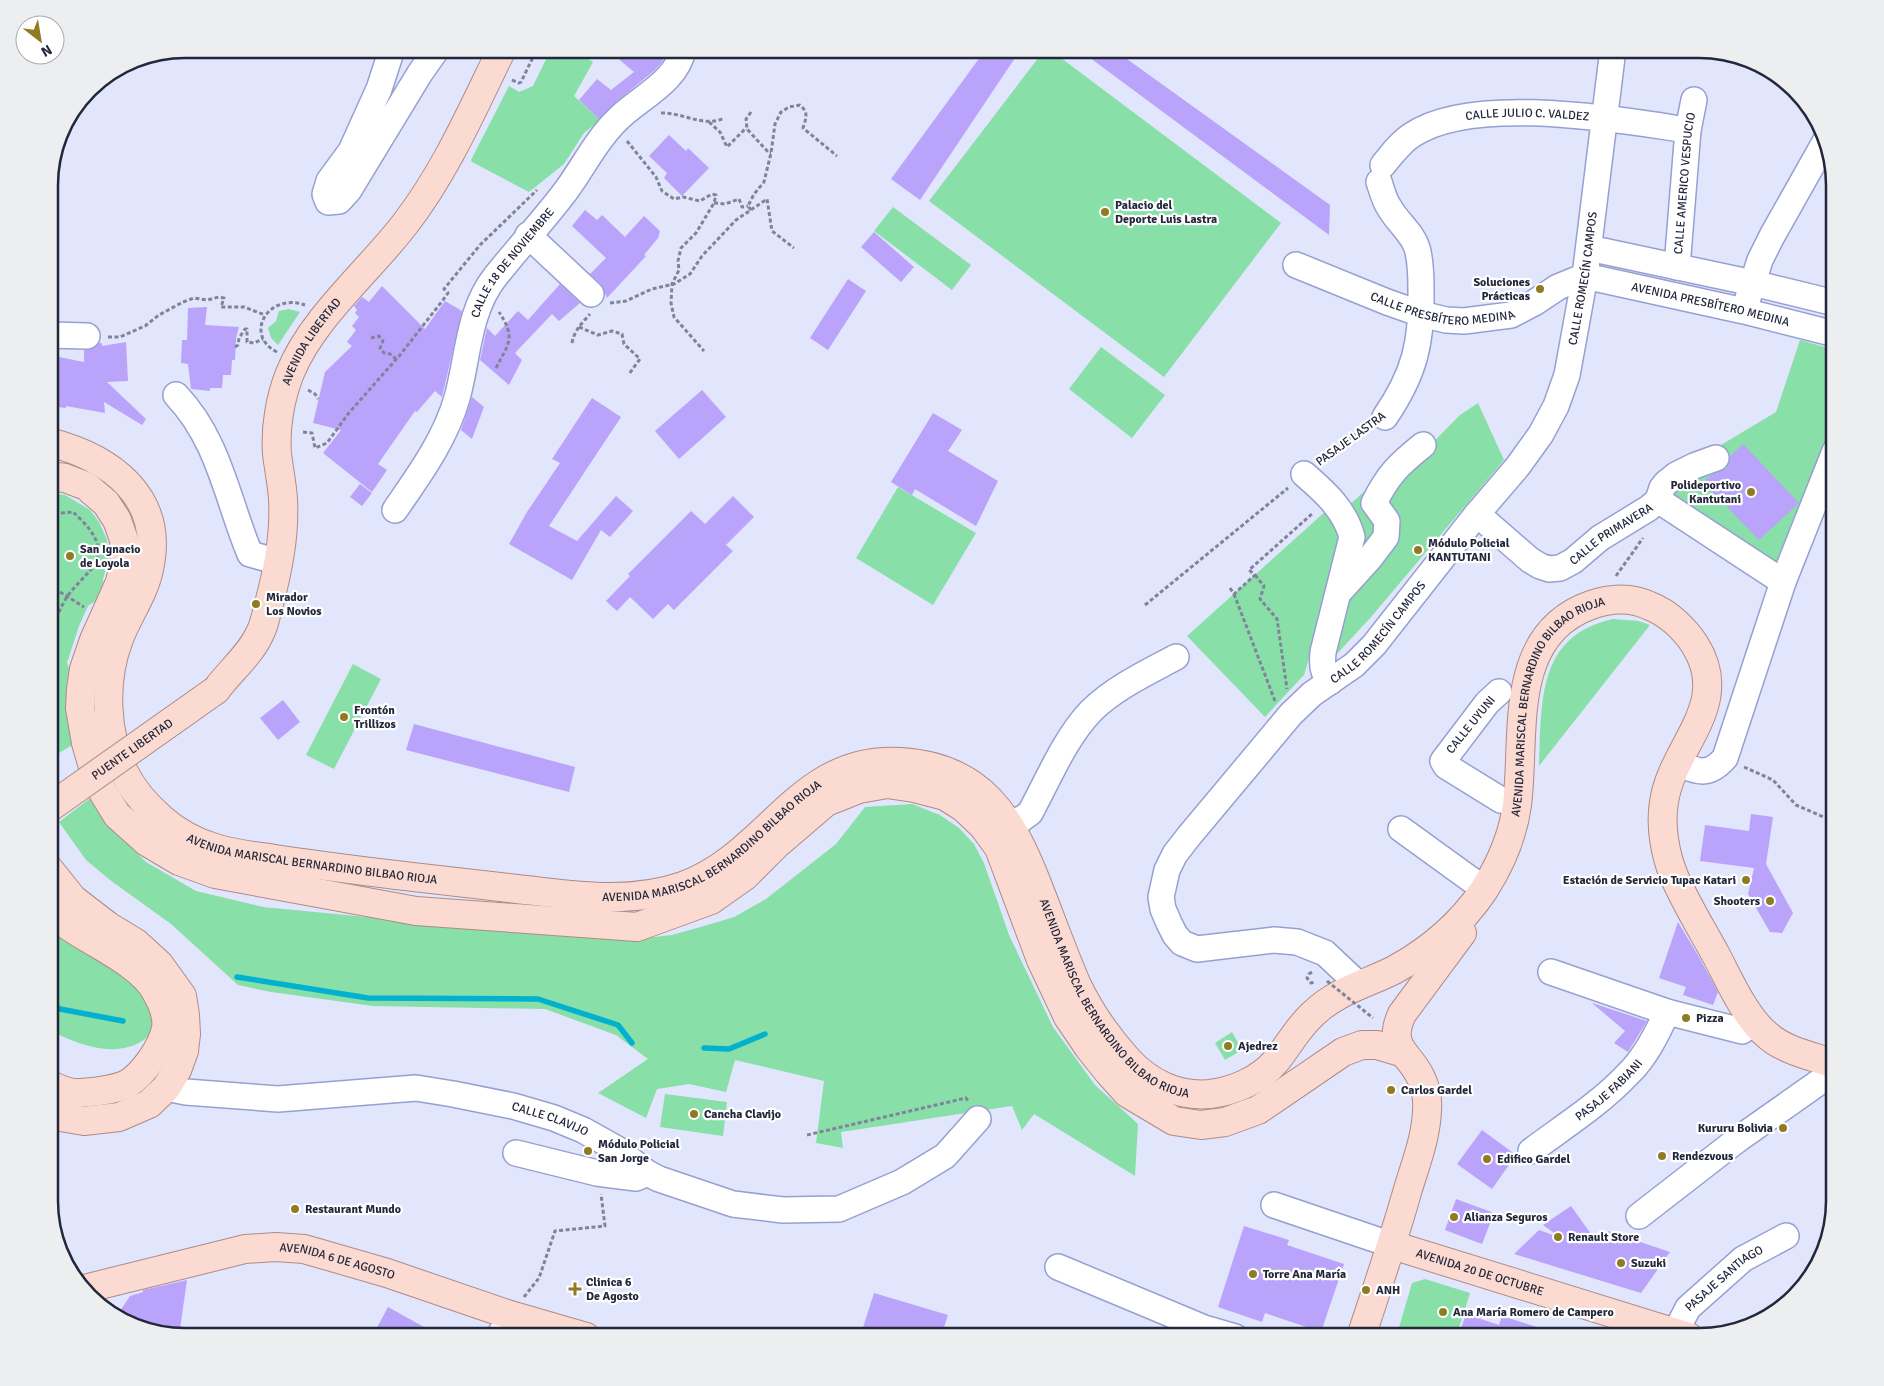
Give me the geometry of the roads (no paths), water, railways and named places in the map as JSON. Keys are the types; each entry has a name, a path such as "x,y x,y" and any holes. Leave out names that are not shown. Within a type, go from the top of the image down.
{"main road":[{"name":"AVENIDA LIBERTAD","path":"217,679 250,649 261,633 279,562 283,520 277,434 279,412 289,376 298,355 323,320 405,225 425,196 443,168 498,58"},
{"name":"AVENIDA MARISCAL BERNARDINO BILBAO RIOJA","path":"58,444 73,448 95,459 125,480 138,497 150,523 153,547 148,577 120,636 113,657 108,699 109,720 121,768 137,794 177,831 203,845 232,853 341,869 600,898 646,895 685,885 721,867 754,841 791,804 820,782 852,766 891,760 923,764 956,774 989,798 997,826 999,848 1041,960 1068,1017 1089,1048 1128,1093 1174,1121 1201,1125 1225,1122 1258,1110 1343,1052 1362,1045 1377,1045 1401,1052 1397,1029 1402,1014 1462,933 1479,896 1508,843 1517,802 1520,739 1526,684 1532,665 1542,646 1553,630 1581,608 1614,599 1643,603 1658,609 1669,617 1694,641 1708,678 1707,700 1698,724 1671,777 1664,800 1663,826 1667,854 1675,878 1738,995 1755,1022 1769,1038 1780,1044 1826,1060"},
{"name":"AVENIDA MARISCAL BERNARDINO BILBAO RIOJA","path":"58,477 86,486 106,503 117,520 124,540 125,559 120,582 94,640 84,669 81,689 80,708 86,743 98,784 118,815 147,842 188,864 215,874 416,911 638,927 711,900 745,876 777,844 826,802 859,789 887,784 914,788 945,796 997,826 1022,846 1077,984 1090,1010 1120,1052 1139,1072 1165,1088 1194,1094 1216,1093 1255,1079 1273,1066 1309,1017 1335,996 1358,984 1386,974 1414,958 1441,939 1479,896"},
{"name":"PUENTE LIBERTAD","path":"58,781 217,679"},
{"name":"PUENTE LIBERTAD","path":"58,801 217,679"},
{"path":"58,880 73,899 108,926 136,943 159,964 182,996 185,1015 184,1051 177,1070 166,1088 149,1104 119,1117 84,1121 58,1117"},
{"path":"58,919 89,940 117,955 137,970 156,990 164,1010 166,1028 158,1047 144,1070 127,1084 107,1090 74,1093 58,1087"},
{"path":"1364,1328 1392,1245 1423,1139 1427,1112 1427,1093 1421,1077 1401,1052"},
{"path":"144,1070 166,1088"},
{"name":"AVENIDA 20 DE OCTUBRE","path":"1392,1245 1659,1328"},
{"name":"AVENIDA 6 DE AGOSTO","path":"97,1293 245,1249 276,1247 304,1249 387,1273 504,1326 519,1328"}],"street":[{"path":"389,58 379,89 351,151 329,180 325,194 328,202 339,201 349,190 430,58"},
{"name":"CALLE 18 DE NOVIEMBRE","path":"395,510 444,435 457,399 473,323 493,279 565,192 599,140 618,118 667,78 677,66 680,58"},
{"name":"CALLE ROMECÍN CAMPOS","path":"1358,984 1325,952 1297,942 1274,940 1197,949 1182,943 1175,935 1163,909 1161,897 1163,884 1167,870 1189,836 1286,719 1312,694 1354,665 1374,645 1476,514 1518,466 1541,434 1556,406 1566,375 1585,276 1612,58"},
{"name":"CALLE AMERICO VESPUCIO","path":"1677,268 1688,130 1694,100"},
{"name":"CALLE JULIO C. VALDEZ","path":"1381,174 1398,147 1412,134 1432,125 1478,115 1504,113 1549,114 1604,118 1688,130"},
{"path":"1744,312 1760,260 1821,149"},
{"name":"PASAJE LASTRA","path":"1381,174 1389,208 1408,231 1417,248 1421,274 1421,314 1418,345 1413,367 1405,385 1386,417"},
{"path":"528,235 596,298"},
{"path":"1589,248 1753,283 1826,301"},
{"name":"CALLE PRESBÍTERO MEDINA","path":"1296,265 1387,302 1421,314 1446,320 1511,315 1558,287 1585,276"},
{"name":"AVENIDA PRESBÍTERO MEDINA","path":"1585,276 1826,332"},
{"path":"58,335 87,336"},
{"path":"176,395 192,413 210,445 250,554 279,562"},
{"path":"1336,595 1370,558 1386,537 1387,521 1374,503 1382,487 1396,467 1423,445"},
{"name":"CALLE PRIMAVERA","path":"1476,514 1530,560 1549,570 1560,568 1573,561 1600,538 1662,503 1662,488 1676,475 1716,458"},
{"path":"1304,474 1330,497 1348,524 1352,538 1323,652 1322,665 1324,676 1330,682"},
{"path":"1678,763 1696,771 1707,771 1716,768 1725,758 1783,582 1826,474"},
{"path":"1662,503 1783,582"},
{"path":"997,826 1019,821 1030,813 1070,740 1092,711 1125,685 1176,657"},
{"name":"CALLE UYUNI","path":"1499,692 1487,703 1443,761 1446,766 1501,800 1517,802"},
{"path":"1402,829 1470,879 1479,896"},
{"path":"1551,972 1667,1012 1742,1031 1755,1022"},
{"name":"PASAJE FABIANI","path":"1531,1151 1608,1093 1629,1074 1644,1054 1667,1012"},
{"path":"1639,1216 1737,1140 1826,1078"},
{"name":"CALLE CLAVIJO","path":"166,1088 186,1092 278,1099 416,1088 453,1094 513,1106 554,1118 583,1130 617,1150 647,1173 733,1204 783,1210 839,1209 902,1182 945,1156 978,1119"},
{"path":"516,1153 598,1173 636,1178 647,1173"},
{"name":"AVENIDA 20 DE OCTUBRE","path":"1274,1205 1392,1245"},
{"name":"PASAJE SANTIAGO","path":"1684,1328 1688,1308 1743,1259 1786,1236"},
{"path":"1058,1267 1204,1328"}],"waterway":[{"path":"237,977 368,998 538,999 618,1025 632,1043"},
{"path":"58,1008 123,1021"},
{"path":"704,1048 729,1049 765,1034"}],"place":[{"name":"Palacio del Deporte Luis Lastra","path":"1105,212"},
{"name":"Soluciones Prácticas","path":"1540,289"},
{"name":"Polideportivo Kantutani","path":"1751,492"},
{"name":"Módulo Policial KANTUTANI","path":"1418,550"},
{"name":"San Ignacio de Loyola","path":"70,556"},
{"name":"Mirador Los Novios","path":"256,604"},
{"name":"Frontón Trillizos","path":"344,717"},
{"name":"Estación de Servicio Tupac Katari","path":"1746,880"},
{"name":"Shooters","path":"1770,901"},
{"name":"Pizza","path":"1686,1018"},
{"name":"Ajedrez","path":"1228,1046"},
{"name":"Carlos Gardel","path":"1391,1090"},
{"name":"Cancha Clavijo","path":"694,1114"},
{"name":"Kururu Bolivia","path":"1783,1128"},
{"name":"Módulo Policial San Jorge","path":"588,1151"},
{"name":"Rendezvous","path":"1662,1156"},
{"name":"Edifico Gardel","path":"1487,1159"},
{"name":"Restaurant Mundo","path":"295,1209"},
{"name":"Alianza Seguros","path":"1454,1217"},
{"name":"Renault Store","path":"1558,1237"},
{"name":"Suzuki","path":"1621,1263"},
{"name":"Torre Ana María","path":"1253,1274"},
{"name":"Clinica 6 De Agosto","path":"575,1289"},
{"name":"ANH","path":"1366,1290"},
{"name":"Ana María Romero de Campero","path":"1443,1312"}]}
